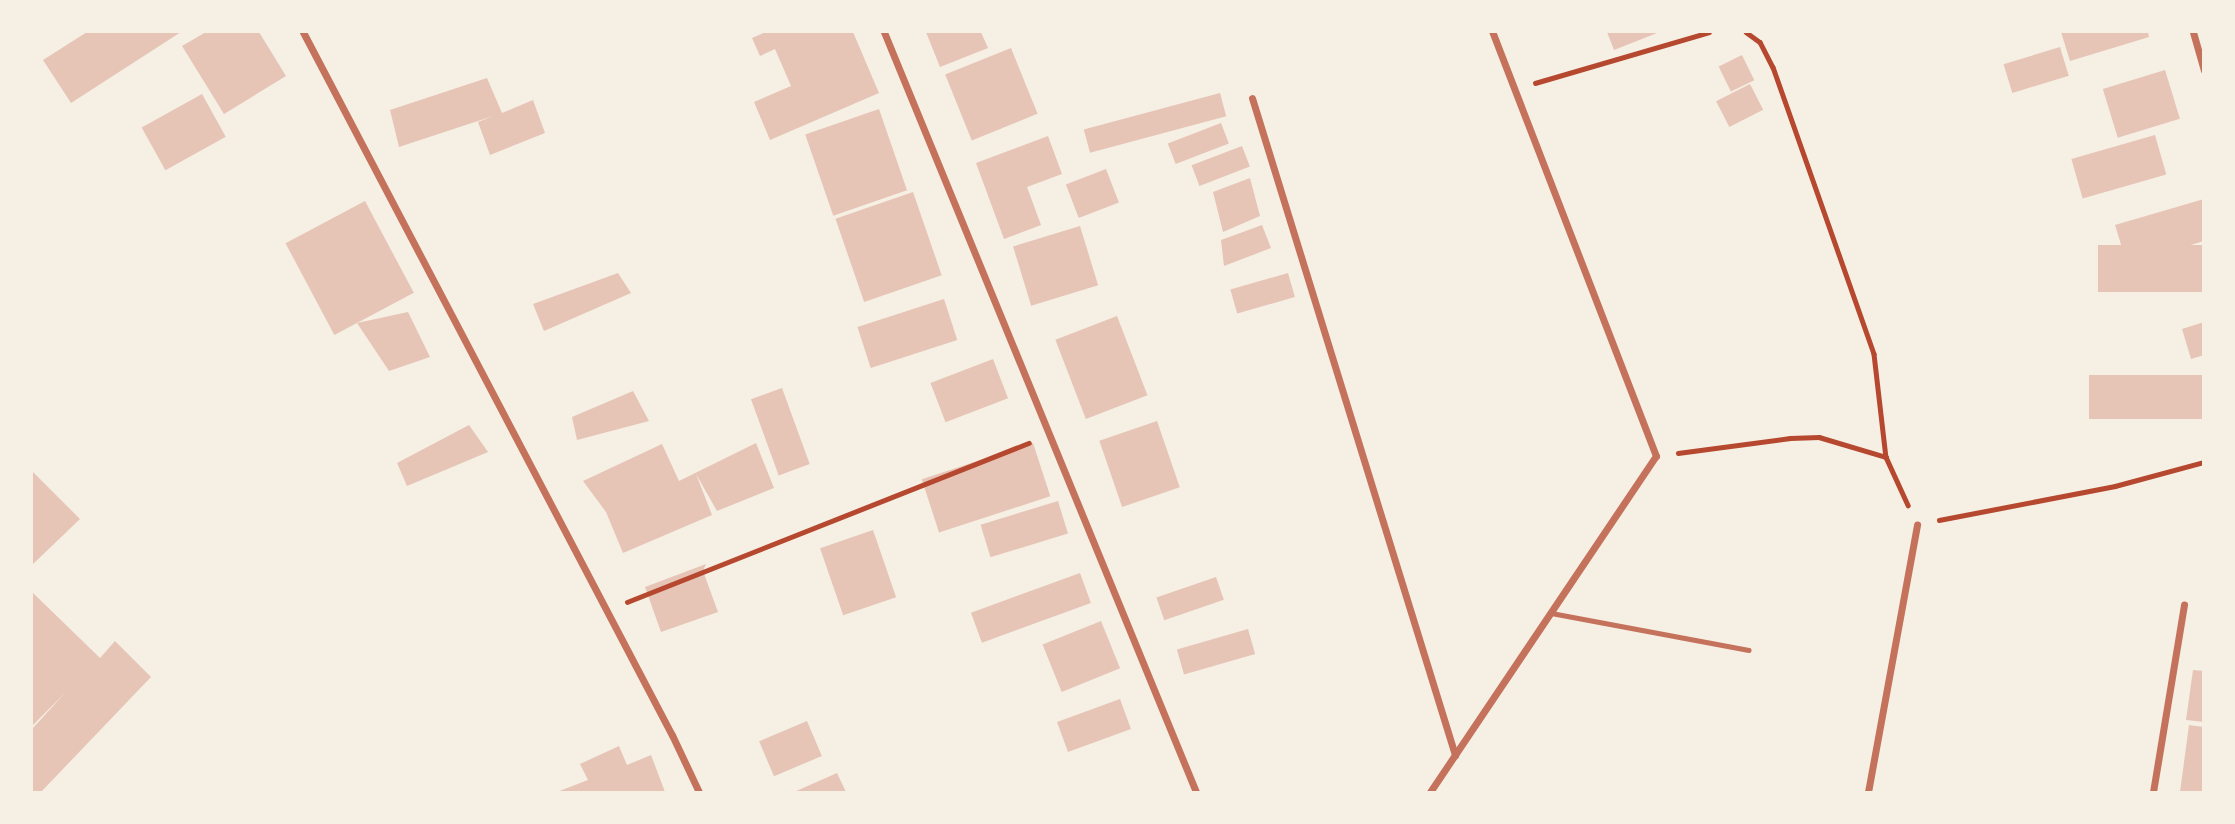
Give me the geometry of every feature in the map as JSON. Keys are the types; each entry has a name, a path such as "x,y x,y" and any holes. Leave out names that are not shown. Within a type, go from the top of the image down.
{"street":[{"path":"303,32 607,610 699,793"},
{"path":"884,32 1196,793"},
{"path":"1430,793 1656,456 1492,32"},
{"path":"2193,32 2203,70"},
{"path":"1252,98 1455,755"},
{"path":"1868,793 1917,524"},
{"path":"2154,793 2184,605"}],"lane":[{"path":"1551,613 1749,650"}],"path":[{"path":"1514,90 1709,32"},
{"path":"1746,32 1760,42 1773,67 1874,354 1886,457 1917,524 2115,486 2203,462"},
{"path":"607,610 1049,435"},
{"path":"1656,456 1790,438 1819,437 1886,457"}],"building":[{"path":"87,32 181,32 71,103 43,60"},
{"path":"206,32 259,32 286,76 224,114 182,46"},
{"path":"766,32 853,32 879,93 770,140 754,102 791,86 775,49 760,56 752,38"},
{"path":"926,32 981,32 988,48 940,67"},
{"path":"1607,32 1656,32 1657,33 1614,50"},
{"path":"2061,32 2148,32 2149,37 2070,61"},
{"path":"2060,47 2069,76 2012,93 2004,64"},
{"path":"1011,48 1038,114 972,140 945,75"},
{"path":"1742,55 1754,80 1731,92 1719,66"},
{"path":"2165,70 2180,119 2118,138 2103,89"},
{"path":"487,78 502,113 533,100 545,133 490,155 478,122 493,116 399,147 390,110"},
{"path":"1750,84 1763,110 1729,127 1716,101"},
{"path":"1220,93 1226,116 1090,153 1084,129"},
{"path":"202,94 226,137 165,170 142,127"},
{"path":"879,109 907,190 833,216 805,134"},
{"path":"1221,123 1229,144 1176,164 1168,143"},
{"path":"2155,135 2166,174 2083,198 2071,159"},
{"path":"1048,136 1062,174 1027,187 1041,225 1004,239 976,163"},
{"path":"1242,146 1250,167 1199,186 1192,165"},
{"path":"1106,169 1119,203 1079,218 1066,184"},
{"path":"1250,178 1260,216 1223,232 1213,192"},
{"path":"913,192 942,275 864,302 835,219"},
{"path":"2204,199 2204,241 2127,264 2115,225"},
{"path":"365,201 414,293 334,335 286,243"},
{"path":"1262,225 1271,248 1224,266 1221,240"},
{"path":"1080,226 1098,285 1031,306 1013,246"},
{"path":"2098,245 2204,245 2204,292 2098,292"},
{"path":"618,273 631,293 544,331 533,304"},
{"path":"1288,273 1295,297 1237,314 1230,290"},
{"path":"944,299 957,340 871,368 857,327"},
{"path":"408,312 430,357 389,371 357,323"},
{"path":"1117,316 1147,395 1086,419 1055,340"},
{"path":"2204,322 2204,355 2191,359 2182,329"},
{"path":"993,359 1008,398 946,422 930,383"},
{"path":"2089,375 2204,375 2204,419 2089,419"},
{"path":"782,388 810,464 779,475 751,399"},
{"path":"633,391 649,421 577,440 572,417"},
{"path":"1157,421 1180,487 1122,507 1099,441"},
{"path":"469,425 488,452 407,486 397,463"},
{"path":"756,443 774,488 717,511 696,474 712,515 623,553 606,512 583,481 662,444 679,481"},
{"path":"1033,443 1050,496 939,532 922,479"},
{"path":"32,471 80,519 32,565"},
{"path":"1058,501 1068,534 990,557 981,525"},
{"path":"873,530 896,597 843,615 820,548"},
{"path":"706,564 703,571 718,612 661,632 645,587"},
{"path":"1080,573 1091,603 982,643 971,613"},
{"path":"1216,577 1224,600 1164,620 1156,598"},
{"path":"32,592 100,658 115,641 151,677 41,792 32,792 32,729 66,692 32,726"},
{"path":"1101,621 1120,668 1062,692 1043,645"},
{"path":"1248,629 1255,654 1184,674 1177,649"},
{"path":"2193,670 2204,671 2204,722 2186,720"},
{"path":"1120,699 1131,729 1068,752 1057,722"},
{"path":"807,721 822,756 774,776 759,741"},
{"path":"2189,725 2204,727 2204,792 2180,792"},
{"path":"619,746 627,765 651,755 665,792 557,792 588,780 580,764"},
{"path":"837,773 846,792 794,792"}]}
